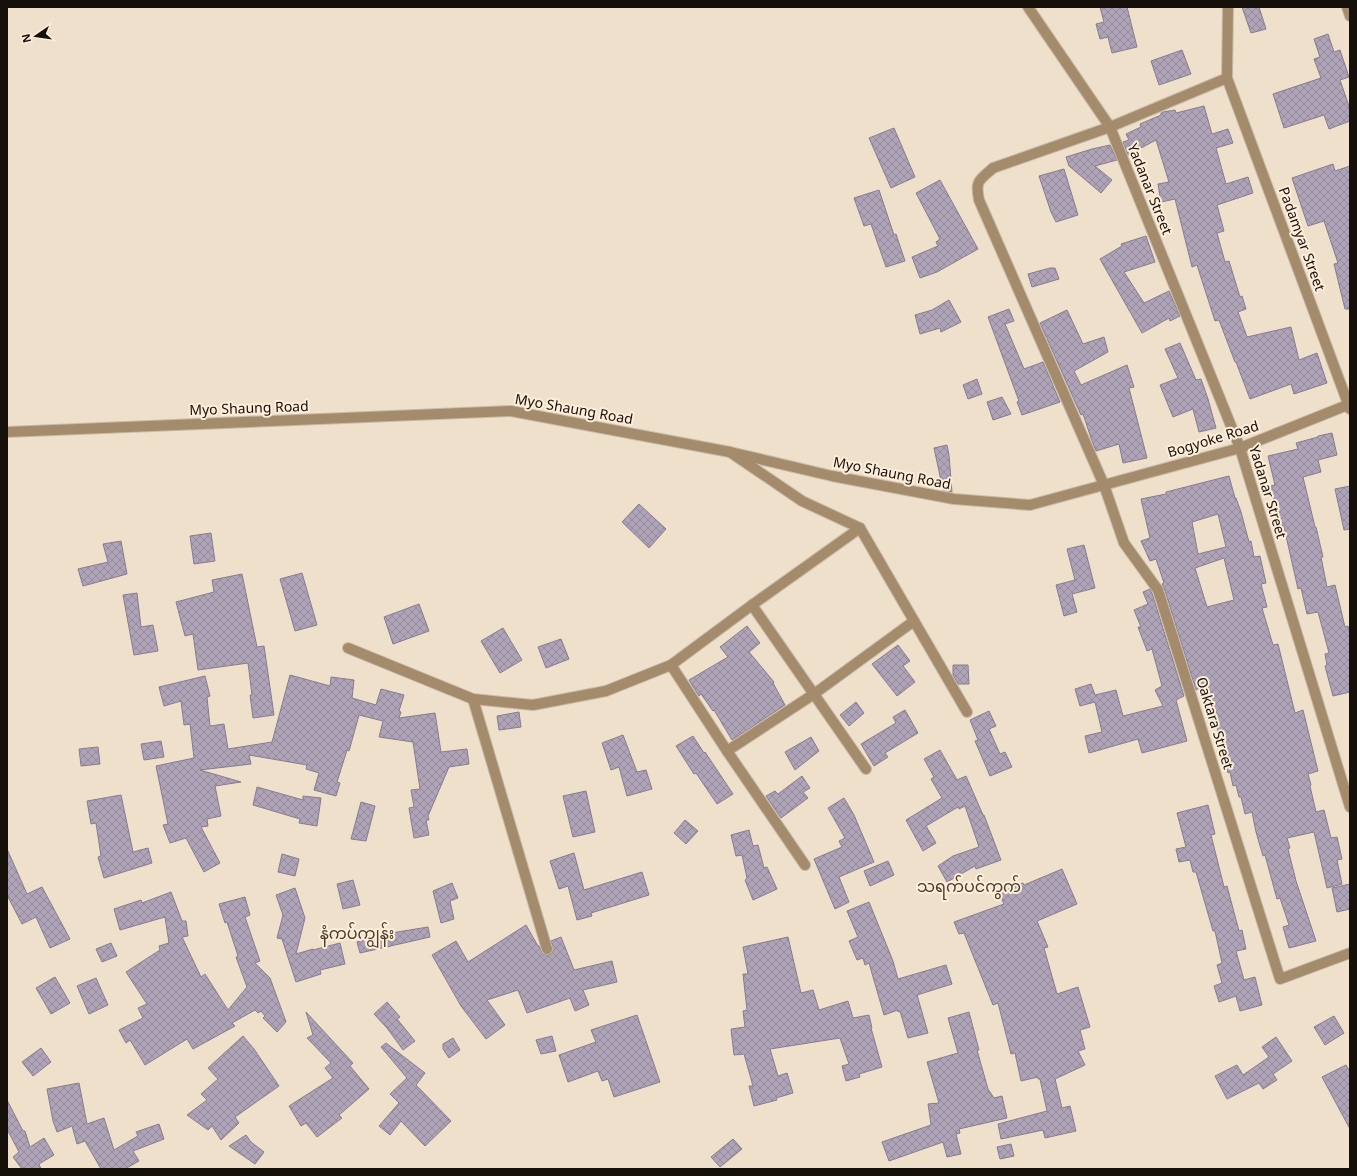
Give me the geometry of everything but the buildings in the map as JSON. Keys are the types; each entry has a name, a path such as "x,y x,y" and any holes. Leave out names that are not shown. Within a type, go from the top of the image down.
{"street":[{"name":"Yadanar Street","path":"1028,7 1110,127 1240,448 1350,807"},
{"path":"1110,127 1227,78 1228,7"},
{"path":"1347,7 1350,16"},
{"name":"Padamyar Street","path":"1227,78 1349,406"},
{"name":"Oaktara Street","path":"1110,127 993,168 978,182 977,188 979,200 1104,485 1124,543 1158,590 1280,979 1350,953"},
{"name":"Bogyoke Road","path":"1104,485 1240,448 1349,406"},
{"name":"Myo Shaung Road","path":"7,432 510,411 730,452 832,476 962,500 1030,505 1104,485"},
{"path":"730,452 802,501 860,528 966,712"},
{"path":"348,648 473,699 533,705 606,691 671,665 860,528"},
{"path":"752,605 866,769"},
{"path":"727,751 814,694 914,621"},
{"path":"671,665 727,751 805,865"},
{"path":"473,699 547,949"}],"district":[{"name":"သရက်ပင်ကွက်","path":"969,886"},
{"name":"နံကပ်ကျွန်း","path":"357,933"}]}
